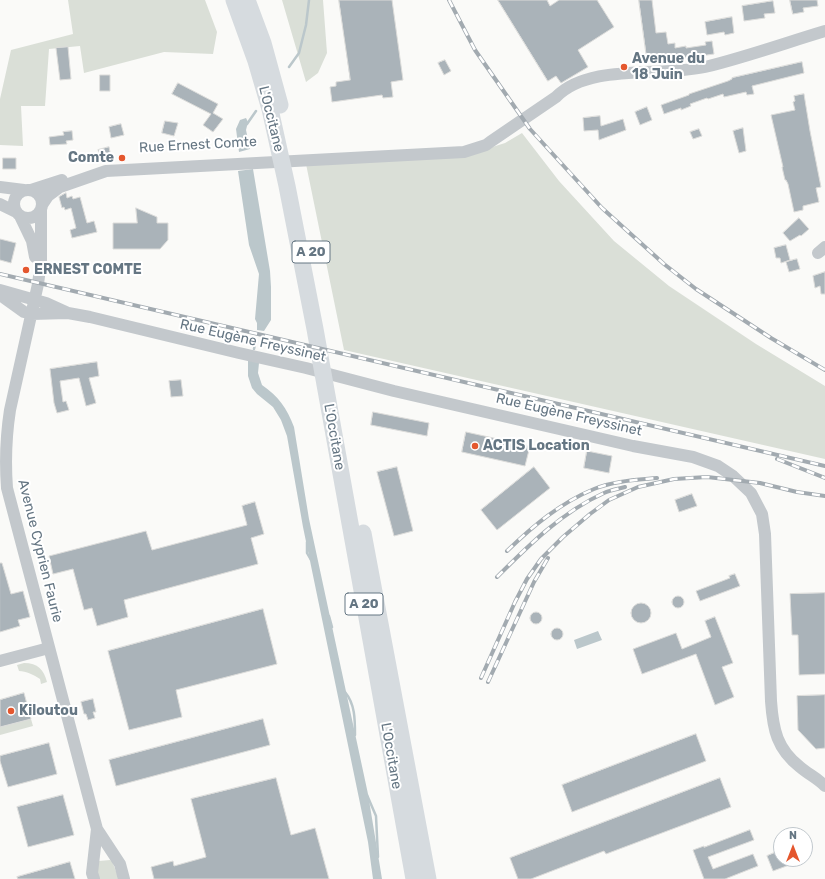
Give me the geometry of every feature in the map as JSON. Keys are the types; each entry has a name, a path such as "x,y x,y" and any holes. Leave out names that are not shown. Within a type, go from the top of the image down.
{"highway":[{"name":"L'Occitane","path":"234,0 281,130"},
{"name":"L'Occitane","path":"248,0 263,43 292,180 333,398 428,879"},
{"name":"L'Occitane","path":"333,398 414,879"}],"street":[{"path":"556,97 563,89 583,80 634,73 670,72 704,67 750,55 825,31"},
{"path":"556,97 601,83 622,80 679,77 718,70 825,36"},
{"name":"Rue Ernest Comte","path":"42,207 48,196 60,187 106,171 464,152 486,145 556,97"},
{"name":"Rue Ernest Comte","path":"0,186 28,190 90,169 108,165 459,147 482,142 490,142"},
{"path":"0,204 23,218 32,218 36,216 42,207 39,196 28,190 16,195 14,199 14,208 18,214"},
{"name":"Avenue Cyprien Faurie","path":"42,207 41,261 39,277 35,300 28,313 6,438 7,488 97,829 120,864 124,879"},
{"name":"Avenue Cyprien Faurie","path":"18,214 32,241 39,277"},
{"name":"Rue Eugène Freyssinet","path":"0,290 46,303 68,313 306,368 401,393 633,446 693,457 718,466 733,476 751,493 762,514 765,534 771,702 773,724 778,742 787,757 823,783"},
{"path":"0,295 28,313"},
{"name":"Rue Eugène Freyssinet","path":"28,313 57,315 68,313"},
{"path":"0,661 50,648"},
{"name":"Avenue Cyprien Faurie","path":"94,879 92,873 97,829"}],"shaded area":[{"path":"68,0 205,0 217,32 213,54 164,52 84,73 80,46 49,49 45,106 21,106 23,146 0,145 0,99 11,50 73,34"},
{"path":"282,0 323,0 327,53 318,73 306,82"},
{"path":"246,118 248,122 246,130 250,149 239,152 236,129 240,120"},
{"path":"522,133 559,181 614,241 669,286 756,344 825,386 825,459 344,350 306,164 461,157 505,143"},
{"path":"253,169 270,271 271,320 264,331 257,330 257,323 255,319 259,274 249,245 238,171"},
{"path":"248,360 259,363 258,373 262,385 281,403 294,427 309,519 368,794 382,879 373,879 368,842 303,527 287,436 281,420 273,407 252,388 248,376"},
{"path":"598,631 602,640 577,649 574,640"},
{"path":"24,663 33,664 40,668 47,682 41,684 40,679 27,672 19,671 17,665"},
{"path":"31,719 33,726 0,735 0,727"},
{"path":"99,861 112,861 119,879 98,879 97,863"}],"building":[{"path":"339,0 392,0 403,80 391,82 393,97 383,98 382,95 332,102 330,87 336,86 336,82 350,80"},
{"path":"498,0 547,0 550,6 559,0 597,0 614,27 578,50 588,67 561,83 556,76 548,81"},
{"path":"639,0 652,0 656,33 666,32 668,44 675,43 675,48 686,46 686,48 706,45 705,42 712,41 714,54 678,59 677,55 647,59"},
{"path":"790,0 817,0 818,6 803,8 804,12 793,14"},
{"path":"773,1 775,13 764,14 765,18 744,21 742,6"},
{"path":"732,17 734,33 725,35 724,32 707,35 705,22"},
{"path":"68,47 71,79 60,80 56,48"},
{"path":"445,60 451,71 444,75 438,63"},
{"path":"802,62 804,73 752,86 754,94 747,95 746,92 724,97 723,94 690,104 691,106 681,110 681,108 664,114 661,105 689,94 728,81 732,78"},
{"path":"100,75 110,75 110,91 100,91"},
{"path":"178,83 218,104 213,113 223,119 213,132 203,125 211,114 172,94"},
{"path":"804,94 821,187 816,188 819,202 803,206 803,210 794,212 788,184 785,180 771,115 795,110 793,102 795,101 794,96"},
{"path":"647,107 652,120 640,125 635,112"},
{"path":"600,116 601,126 623,119 626,130 599,140 598,130 584,131 583,118"},
{"path":"165,121 178,123 174,136 162,133"},
{"path":"121,124 124,135 111,138 109,127"},
{"path":"743,128 746,151 739,153 733,131"},
{"path":"699,129 702,136 693,139 690,132"},
{"path":"72,131 73,140 66,141 67,144 50,145 49,137 64,135 63,132"},
{"path":"109,147 111,157 101,159 98,150"},
{"path":"3,158 16,158 16,169 3,169"},
{"path":"66,193 67,198 72,196 73,199 80,197 87,223 94,221 97,232 72,238 70,230 76,228 71,208 65,210 64,207 62,208 59,197"},
{"path":"136,208 157,217 157,223 168,223 168,240 160,249 113,249 113,223 137,223"},
{"path":"799,218 809,229 801,236 800,235 790,241 783,233"},
{"path":"0,239 16,243 11,263 0,260"},
{"path":"786,245 790,260 781,263 780,258 776,258 774,248"},
{"path":"797,259 800,269 789,272 786,262"},
{"path":"825,272 825,294 821,294 820,286 815,288 813,276"},
{"path":"97,362 99,376 89,378 96,403 86,406 79,378 60,381 63,402 66,401 69,410 57,413 54,403 50,369"},
{"path":"181,380 183,396 171,397 169,381"},
{"path":"373,412 429,423 427,436 371,425"},
{"path":"466,432 530,446 525,466 462,452"},
{"path":"587,451 612,456 609,473 584,468"},
{"path":"397,467 413,531 394,536 377,472"},
{"path":"534,467 550,488 497,530 481,510"},
{"path":"692,494 697,506 679,512 675,500"},
{"path":"255,502 264,534 251,538 258,564 124,600 128,617 97,626 92,608 84,610 73,569 53,574 49,556 146,531 152,550 247,525 242,506"},
{"path":"0,563 2,563 11,594 23,591 30,617 18,620 20,626 0,632"},
{"path":"735,574 740,586 700,601 696,591 730,578 729,576"},
{"path":"825,593 825,674 799,675 798,635 792,635 790,594"},
{"path":"680,596 683,597 683,607 676,608 673,607 672,600 673,597"},
{"path":"641,603 648,606 651,613 648,620 641,623 634,620 631,613 634,606"},
{"path":"263,609 277,664 176,690 182,717 129,730 108,651"},
{"path":"534,612 538,612 542,618 538,624 534,624 530,620 530,616"},
{"path":"715,617 733,663 722,667 734,697 715,705 696,654 642,674 633,649 676,633 682,649 711,637 705,621"},
{"path":"559,628 562,629 562,639 555,640 552,639 551,632 552,629"},
{"path":"24,693 31,719 0,727 0,700"},
{"path":"825,695 825,748 816,749 798,730 797,696"},
{"path":"93,699 96,712 93,712 95,718 88,720 86,714 84,714 81,702"},
{"path":"263,719 270,745 116,786 109,760"},
{"path":"696,734 706,761 572,812 562,785"},
{"path":"49,743 57,774 8,787 0,761 0,756"},
{"path":"276,778 291,835 315,828 329,879 154,879 151,867 173,861 174,866 206,857 191,799"},
{"path":"720,778 731,807 606,854 604,851 531,879 518,879 510,858"},
{"path":"63,795 74,835 28,847 17,807"},
{"path":"750,830 754,840 708,857 713,869 753,854 758,866 725,879 704,879 693,850"},
{"path":"773,853 773,867 784,867 773,871 767,856"},
{"path":"70,862 75,879 18,879 17,877"}],"waterway":[{"path":"289,67 299,53 306,25 309,0"},
{"path":"247,124 256,111"},
{"path":"254,349 256,340"},
{"path":"307,542 307,553 311,560"},
{"path":"329,616 332,627"},
{"path":"345,692 353,707 355,735"},
{"path":"367,795 376,816 378,857"}],"railway":[{"path":"449,0 475,50 530,129 602,208 664,264 696,289 771,338 825,370"},
{"path":"0,274 825,466"},
{"path":"777,459 825,478"},
{"path":"481,678 515,602 527,579 541,559 563,537 609,500 638,487 674,479 707,477 760,483 797,492 825,496"},
{"path":"507,551 558,508 594,489 625,481 657,478"},
{"path":"497,577 534,541 560,519 604,493 625,487"},
{"path":"488,682 534,582 548,558"}],"place":[{"name":"Avenue du 18 Juin","path":"624,67"},
{"name":"Comte","path":"122,158"},
{"name":"ERNEST COMTE","path":"26,270"},
{"name":"ACTIS Location","path":"475,446"},
{"name":"Kiloutou","path":"11,711"}]}
